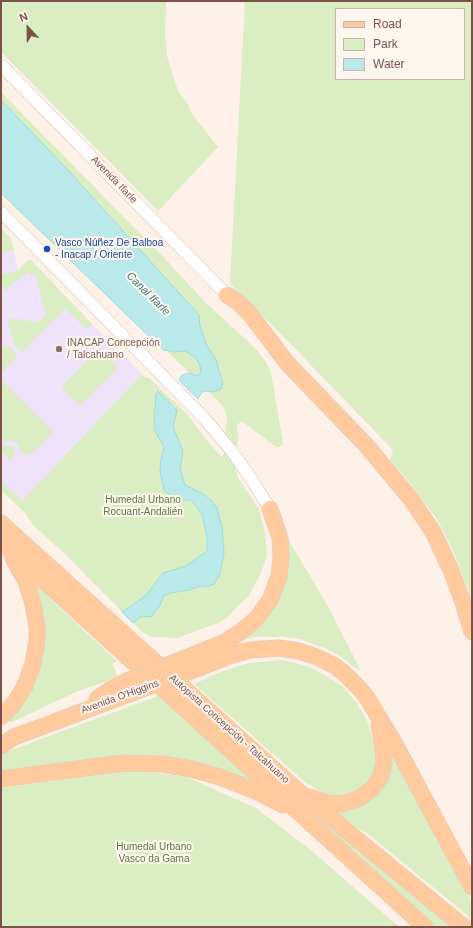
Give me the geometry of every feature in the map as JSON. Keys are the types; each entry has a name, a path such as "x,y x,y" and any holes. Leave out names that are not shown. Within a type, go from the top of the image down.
{"main road":[{"path":"227,295 238,302 250,314 287,362 366,445 411,499 432,532 450,568 463,602 472,632"},
{"path":"132,686 188,657 225,642 256,619 270,600 279,576 281,552 280,538 270,510"},
{"name":"Autopista Concepción - Talcahuano","path":"1,523 298,791 464,927"},
{"path":"1,717 13,705 25,686 33,664 37,640 35,615 30,593 19,569 2,543"},
{"name":"Autopista Concepción - Talcahuano","path":"2,543 425,927"},
{"name":"Avenida O'Higgins","path":"1,746 8,737 87,709 132,686 199,668 229,656 250,650 274,648 298,651 326,661 344,673 359,688 371,705"},
{"path":"298,791 320,801 342,804 360,798 367,794 376,785 382,772 384,750 381,730 371,705"},
{"path":"371,705 400,754 472,888"},
{"path":"1,779 126,763 177,766 206,772 239,784 276,801 311,823"}],"street":[{"name":"Avenida Ifarle","path":"1,65 227,295"},
{"path":"1,212 204,418 231,450 250,477 270,510"}],"shaded area":[{"name":"INACAP Concepción / Talcahuano","path":"1,228 11,239 18,270 27,261 31,260 142,374 18,506 1,490"}],"green space":[{"path":"1,1 166,1 165,34 167,56 178,91 188,104 192,114 218,147 158,211 1,52"},
{"path":"245,1 472,1 472,601 455,555 437,519 406,478 390,460 393,450 281,334 230,284"},
{"name":"Humedal Urbano Rocuant-Andalién","path":"1,92 168,262 204,301 257,350 266,362 271,373 283,443 280,447 276,447 243,422 240,422 237,426 238,441 235,466 238,478 259,509 265,533 267,556 259,577 248,597 226,619 177,638 151,637 141,631 67,556 32,524 26,514 1,490 1,480 22,501 142,374 149,378 186,413 222,457 224,453 227,418 222,405 1,188"},
{"path":"1,228 11,239 14,250 1,253"},
{"path":"31,260 92,324 87,329 65,309 22,352 12,342 13,337 7,320 15,318 16,321 19,320 18,318 36,323 46,316 36,277 28,272 8,288 9,291 1,287 1,275 18,270 27,261"},
{"path":"8,346 18,355 1,373 1,349"},
{"path":"99,348 118,368 80,406 61,387"},
{"path":"1,380 53,432 30,455 21,453 17,442 1,441"},
{"path":"1,445 14,447 15,456 10,460 3,453 1,455"},
{"path":"288,539 330,610 360,669 358,670 340,656 325,648 300,639 284,637 255,637 235,641 249,632"},
{"path":"30,578 43,589 48,597 117,661 112,664 118,677 76,692 10,723 10,719 34,678"},
{"path":"279,660 293,662 312,668 342,686 356,702 367,721 378,753 376,767 372,778 356,794 333,797 322,793 305,782 194,684 218,673 248,663"},
{"path":"175,687 456,927 434,927 318,823"},
{"path":"158,696 253,781 251,782 212,768 1,773 1,754"},
{"path":"395,757 472,902 472,919 367,833 354,827 337,813 339,810 363,804 374,798 382,790 393,758"},
{"name":"Humedal Urbano Vasco da Gama","path":"132,770 187,777 256,808 312,851 399,927 1,927 1,788"}],"water":[{"name":"Canal Ifarle","path":"1,100 67,169 199,315 200,326 207,346 217,361 223,383 221,389 214,392 202,392 198,399 179,380 182,375 190,373 197,376 201,373 200,365 195,357 185,351 175,352 163,350 1,193"},
{"path":"158,391 177,410 173,427 183,451 180,469 185,485 205,495 217,508 222,527 224,553 220,574 214,584 170,593 164,596 159,607 151,617 142,616 133,623 122,612 148,593 163,573 186,566 207,551 207,537 202,514 191,500 179,500 164,491 160,471 164,447 155,431 154,419 156,395"}],"place":[{"name":"Vasco Núñez De Balboa - Inacap / Oriente","path":"47,249"},
{"name":"INACAP Concepción / Talcahuano","path":"59,349"}]}
